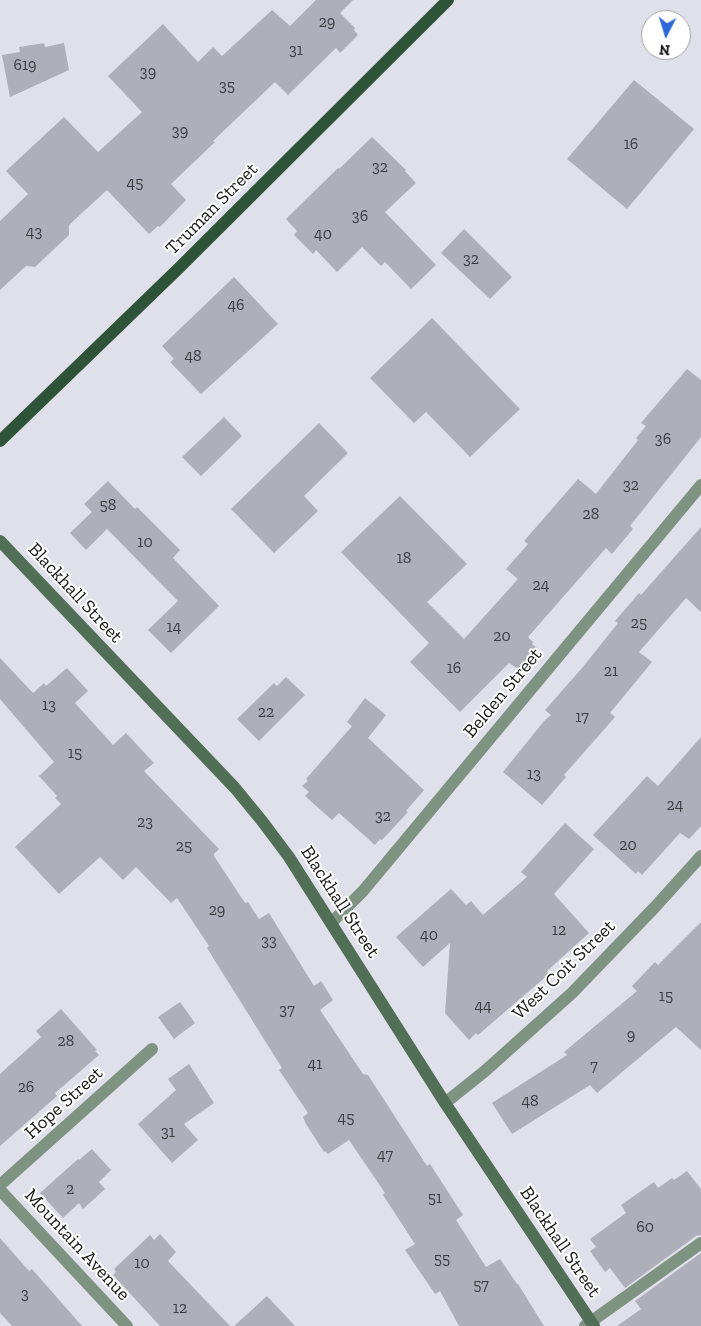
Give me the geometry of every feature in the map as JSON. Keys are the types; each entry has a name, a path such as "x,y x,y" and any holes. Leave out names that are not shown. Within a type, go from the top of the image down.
{"main road":[{"name":"Truman Street","path":"0,441 179,268 448,0"}],"street":[{"name":"Belden Street","path":"331,923 363,891 701,485"},
{"name":"Blackhall Street","path":"0,541 235,788 289,856 445,1103 590,1325"},
{"name":"West Coit Street","path":"445,1103 485,1071 572,993 701,856"},
{"name":"Hope Street","path":"0,1185 152,1049"},
{"name":"Mountain Avenue","path":"0,1190 127,1326"},
{"path":"590,1325 701,1243"}],"building":[{"path":"316,0 353,0 340,13 355,28 354,30 358,35 340,53 336,48 288,95 275,82 213,141 215,142 171,184 186,200 160,227 158,226 149,234 107,190 69,225 69,235 35,267 26,266 0,290 0,221 28,194 6,171 64,117 98,152 142,112 108,76 163,24 198,62 213,47 222,56 272,10 290,26"},
{"path":"44,43 45,47 64,43 69,70 10,97 2,55 20,52 19,47"},
{"path":"634,80 694,129 627,209 567,159"},
{"path":"372,137 406,170 416,183 385,212 436,265 411,289 385,262 381,266 362,247 337,272 316,250 313,254 294,235 297,231 286,219"},
{"path":"464,229 512,277 490,299 441,253"},
{"path":"234,277 278,324 201,394 170,362 174,359 162,346"},
{"path":"432,318 520,409 470,457 426,412 414,423 370,378"},
{"path":"687,369 701,380 701,437 630,526 633,529 612,554 606,548 528,637 537,648 518,669 509,663 460,712 410,662 429,643 341,552 400,496 467,564 427,602 464,639 518,579 506,569 528,544 524,541 578,479 596,494 638,440 636,438 646,426 641,423"},
{"path":"224,417 242,436 201,476 182,457"},
{"path":"319,423 348,453 304,496 318,511 274,553 231,509"},
{"path":"108,481 135,509 137,507 180,550 173,558 219,606 171,653 148,630 178,601 107,529 86,550 70,533 92,512 84,504"},
{"path":"701,527 701,612 686,598 639,652 652,662 610,713 615,717 564,775 566,777 542,805 503,772 551,715 545,710 618,623 615,621 639,593 641,595"},
{"path":"0,658 33,693 44,683 46,686 67,668 88,691 75,703 113,745 126,733 154,763 144,771 219,849 214,856 245,903 248,902 259,919 269,913 314,986 321,981 333,1000 320,1010 363,1074 368,1075 427,1166 430,1164 463,1215 456,1220 486,1267 500,1259 544,1326 459,1326 440,1291 435,1294 405,1250 415,1244 383,1195 385,1193 349,1140 328,1154 324,1152 303,1117 308,1113 279,1070 282,1068 207,948 209,946 177,898 171,903 136,867 123,880 100,857 59,894 15,847 61,804 55,798 57,796 39,776 54,762 0,699"},
{"path":"286,677 305,695 259,741 237,719 274,683 277,686"},
{"path":"365,698 386,715 368,738 424,790 406,811 408,812 375,845 339,813 332,820 305,796 309,792 302,786 352,726 347,722"},
{"path":"701,737 701,826 689,839 680,833 642,875 638,871 636,874 593,835 647,776 658,786"},
{"path":"565,823 594,849 554,894 589,933 547,971 549,974 478,1035 476,1033 469,1040 445,1013 450,943 423,967 396,937 451,889 466,905 471,901 483,915 527,877 521,872"},
{"path":"701,922 701,1050 676,1027 597,1093 590,1085 512,1134 492,1103 567,1055 564,1052 637,991 632,986 655,962 658,965"},
{"path":"180,1002 195,1023 174,1039 158,1017"},
{"path":"61,1009 97,1050 95,1051 99,1055 55,1093 57,1096 0,1146 0,1074 41,1037 36,1031"},
{"path":"189,1064 214,1103 184,1124 198,1140 172,1163 138,1124 176,1090 168,1079"},
{"path":"92,1149 111,1170 99,1182 105,1189 83,1209 79,1203 63,1218 40,1193"},
{"path":"687,1171 701,1189 701,1235 696,1236 625,1288 610,1268 605,1272 590,1251 596,1247 590,1239 626,1213 621,1205 654,1182 658,1188 672,1178 674,1180"},
{"path":"160,1234 176,1252 168,1261 230,1326 160,1326 113,1275 116,1272 114,1269 150,1235 154,1240"},
{"path":"0,1238 29,1271 32,1269 82,1326 12,1326 0,1313"},
{"path":"701,1253 701,1326 617,1326 641,1309 635,1301"},
{"path":"267,1296 295,1326 234,1326"}]}
